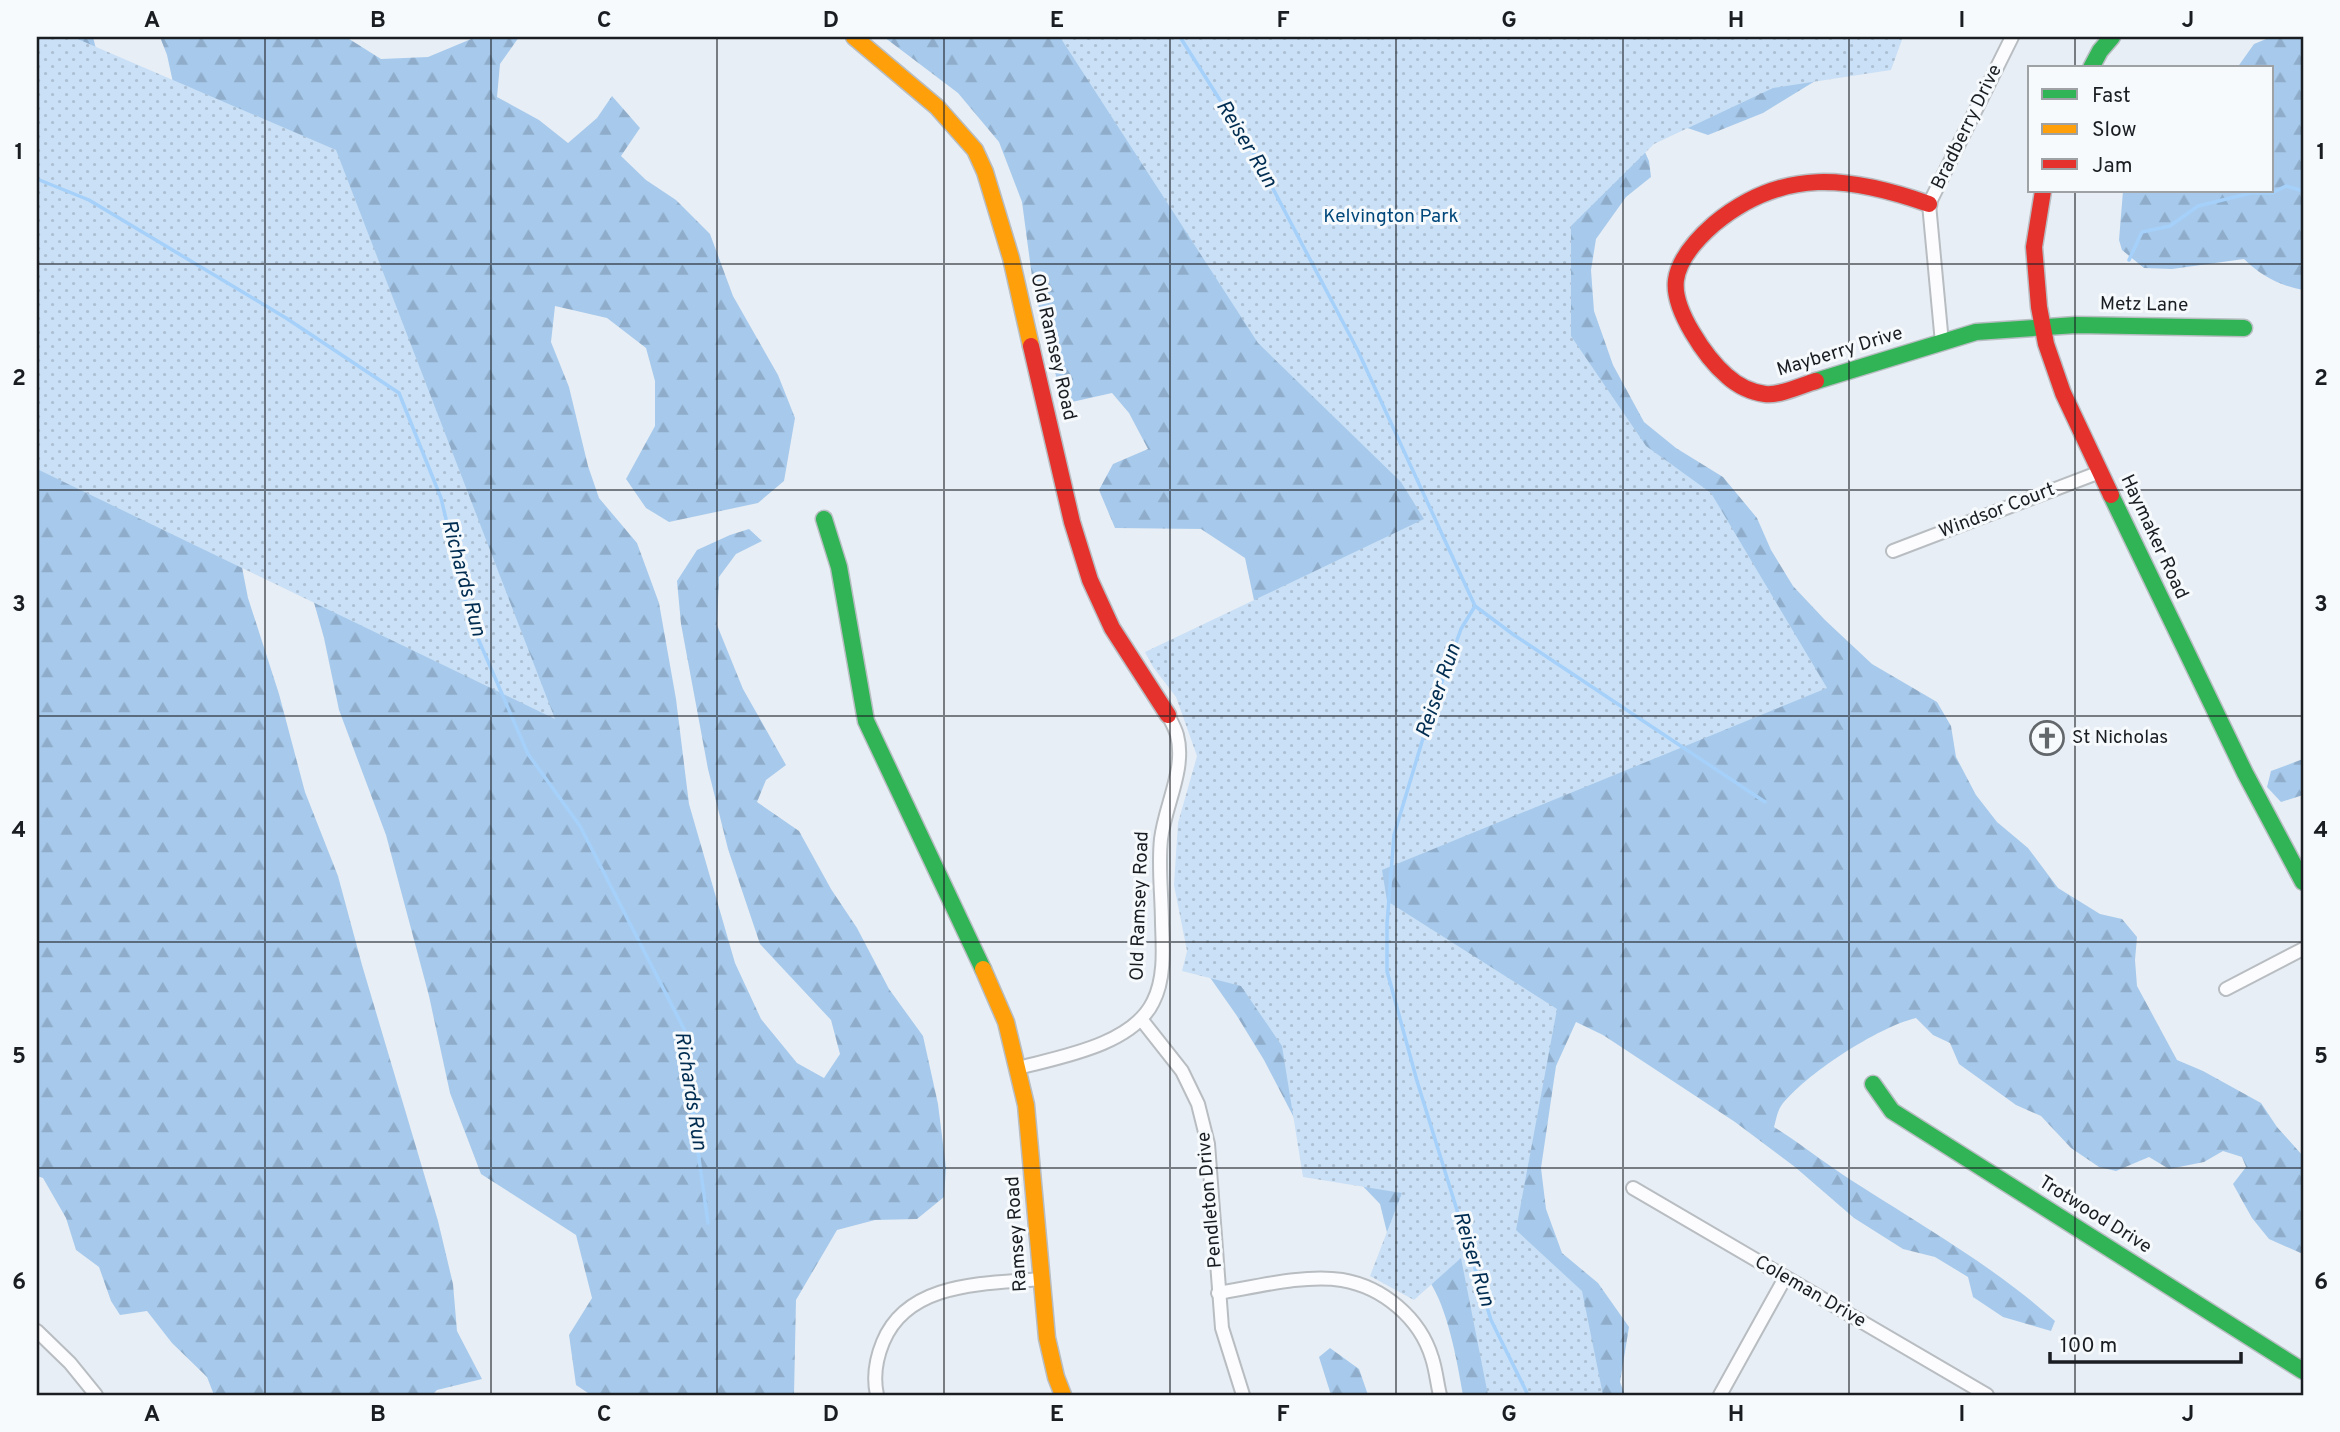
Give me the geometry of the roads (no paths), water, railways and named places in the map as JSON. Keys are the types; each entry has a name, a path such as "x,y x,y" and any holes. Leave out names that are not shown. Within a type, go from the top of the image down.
{"street":[{"name":"Old Ramsey Road","path":"854,37 937,107 975,150 985,172 1011,258 1072,522 1090,580 1112,628 1168,715 1177,735 1178,768 1161,838 1163,948 1160,984 1153,1003 1141,1019 1115,1038 1018,1068"},
{"name":"Bradberry Drive","path":"1942,343 1929,204 2012,37"},
{"path":"2092,66 2112,37"},
{"name":"Mayberry Drive","path":"1929,204 1890,189 1844,181 1794,183 1768,191 1695,240 1682,257 1677,274 1676,295 1682,312 1713,365 1732,383 1752,392 1769,395 1976,332 2042,324"},
{"name":"Haymaker Road","path":"2043,192 2034,247 2039,307 2063,393 2179,639 2245,773 2303,882"},
{"name":"Metz Lane","path":"2042,324 2244,328"},
{"name":"Windsor Court","path":"1893,551 2100,472"},
{"path":"824,519 835,545 858,690 866,721 996,994 1018,1068"},
{"path":"2226,989 2303,949"},
{"name":"Pendleton Drive","path":"1141,1019 1182,1071 1198,1104 1209,1144 1222,1328 1243,1395"},
{"name":"Ramsey Road","path":"1018,1068 1026,1105 1047,1338 1063,1395"},
{"name":"Trotwood Drive","path":"1873,1084 1892,1111 2303,1371"},
{"name":"Coleman Drive","path":"1633,1188 1987,1395"},
{"path":"1720,1395 1786,1278"},
{"path":"877,1395 877,1357 890,1325 924,1298 960,1286 1041,1279"},
{"path":"1218,1293 1302,1280 1342,1280 1368,1289 1395,1304 1417,1326 1432,1357 1440,1395"},
{"path":"37,1331 70,1363 96,1395"}],"waterway":[{"name":"Reiser Run","path":"1180,37 1258,160 1358,351 1475,606 1514,635 1765,802"},
{"name":"Richards Run","path":"37,179 89,200 286,318 399,393 441,498 470,620 528,754 580,826 685,1031 708,1223"},
{"path":"2129,260 2142,232 2170,226 2198,206 2251,193 2272,193 2286,186 2303,191"},
{"name":"Reiser Run","path":"1475,606 1461,629 1430,715 1394,835 1387,924 1387,971 1417,1081 1491,1320 1528,1395"}],"place":[{"name":"St Nicholas","path":"2047,738"}],"park label":[{"name":"Kelvington Park","path":"1391,217"}]}
